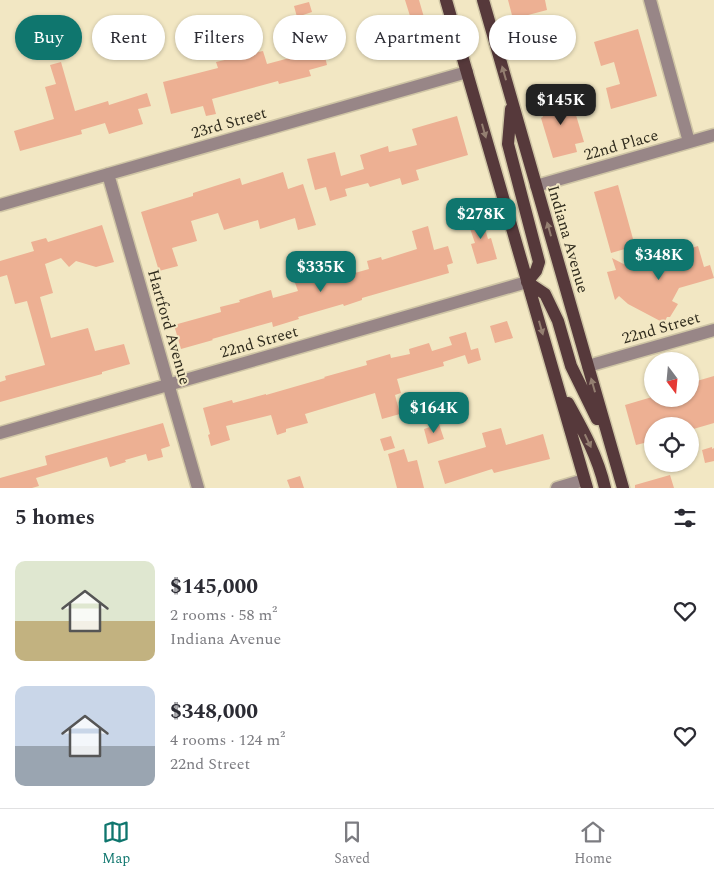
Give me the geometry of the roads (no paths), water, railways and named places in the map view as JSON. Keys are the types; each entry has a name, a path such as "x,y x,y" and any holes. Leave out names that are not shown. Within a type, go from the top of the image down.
{"main road":[{"path":"446,0 586,484"},
{"path":"455,0 467,72"},
{"name":"Indiana Avenue","path":"483,0 623,488"},
{"path":"512,102 508,144 539,262 536,271 527,282"},
{"path":"527,282 545,294 558,321 571,366 612,449"},
{"path":"557,383 587,438 601,470 606,488"}],"street":[{"path":"650,0 689,142"},
{"name":"23rd Street","path":"0,205 467,72"},
{"name":"22nd Place","path":"536,186 714,135"},
{"name":"Hartford Avenue","path":"108,174 198,488"},
{"name":"22nd Street","path":"0,433 527,282"},
{"name":"22nd Street","path":"588,366 714,330"},
{"path":"557,488 586,484"}]}
